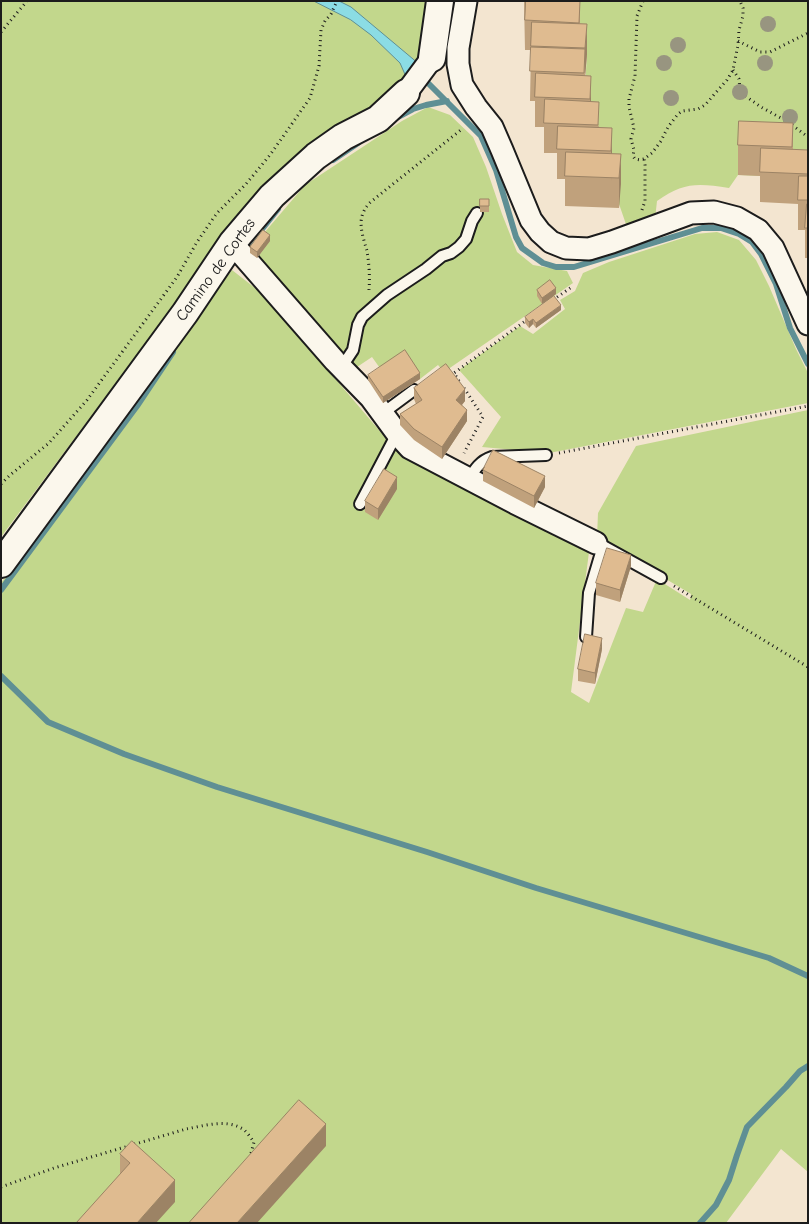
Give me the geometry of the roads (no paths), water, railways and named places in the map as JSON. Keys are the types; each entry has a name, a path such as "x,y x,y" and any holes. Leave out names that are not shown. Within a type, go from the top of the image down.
{"street":[{"name":"Camino de Cortes","path":"1,564 185,313 232,243 272,196 316,156 343,137 378,119 406,93 432,58 440,1"},
{"path":"466,1 458,48 458,64 462,85 492,127 531,220 540,232 551,242 566,248 589,249 691,213 714,212 738,218 758,230 773,248 808,324"},
{"path":"232,243 341,368 371,398 410,448 599,544"}],"lane":[{"path":"341,368 353,350 358,325 368,310 442,256 460,247 466,239 477,213"},
{"path":"382,413 414,390"},
{"path":"360,504 393,441 399,436"},
{"path":"462,475 484,460 492,457 546,455"},
{"path":"586,637 589,594 599,544 662,578"}],"water":[{"path":"314,1 339,1 351,7 419,64 407,79 400,63 371,35 351,20"}],"waterway":[{"path":"422,77 481,136 496,170 516,237 522,248 543,263 556,267 574,267 702,228 721,228 739,234 752,242 761,254 776,284 790,328 808,364"},
{"path":"396,118 413,109 447,101"},
{"path":"333,160 358,143"},
{"path":"247,248 278,209"},
{"path":"1,590 137,406 173,352"},
{"path":"1,676 48,722 124,754 217,787 536,888 769,958 808,976"},
{"path":"700,1223 716,1205 729,1180 747,1127 800,1071 808,1066"}]}
